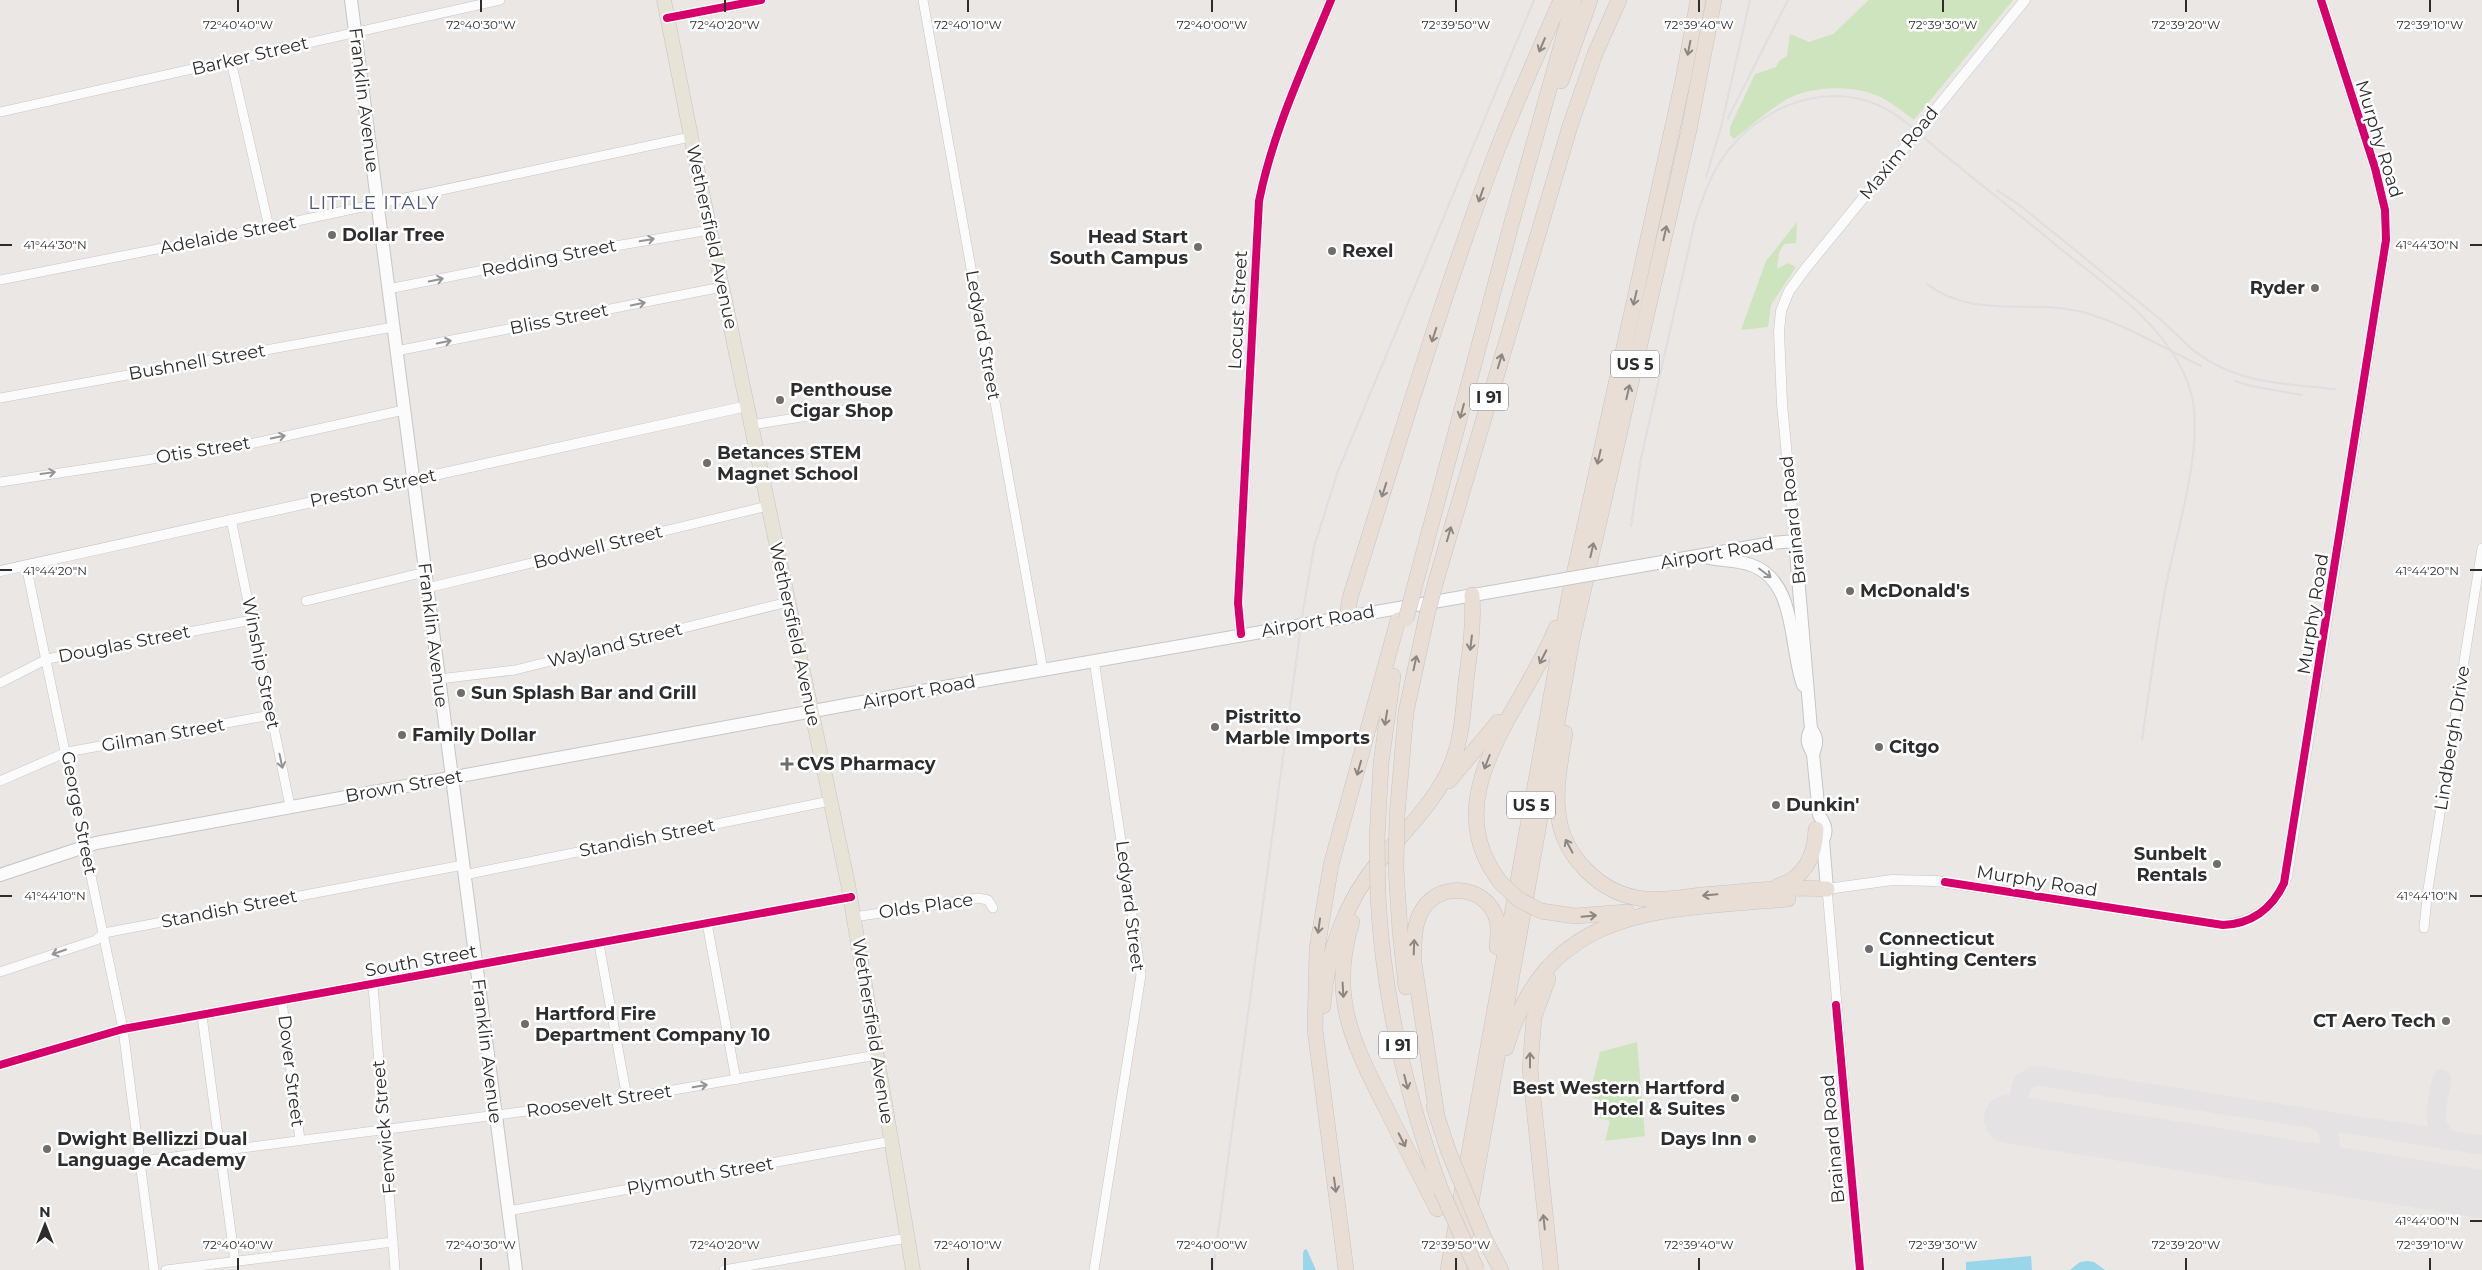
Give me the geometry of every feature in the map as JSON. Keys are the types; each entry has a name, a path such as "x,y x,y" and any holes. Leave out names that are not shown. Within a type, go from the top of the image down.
{"highway":[{"path":"1347,616 1350,598 1414,396 1477,206 1505,130 1561,0"},
{"name":"I 91","path":"1477,1270 1441,1190 1418,1122 1398,1046 1385,972 1378,896 1377,839 1383,743 1402,619 1427,540 1574,0"},
{"path":"1488,311 1510,258 1558,89 1590,0"},
{"path":"1544,213 1547,168 1575,81 1608,0"},
{"name":"I 91","path":"1501,1270 1484,1238 1448,1150 1421,1058 1408,993 1400,931 1396,869 1397,816 1406,712 1436,581 1544,213 1581,93 1618,0"},
{"name":"US 5","path":"1459,1270 1481,1118 1559,651 1591,494 1681,87 1698,0"},
{"name":"US 5","path":"1448,1270 1481,1118 1581,598 1690,130 1714,0"},
{"path":"1591,494 1581,520 1564,604 1556,628 1544,657 1516,702 1488,759 1477,798 1477,822 1482,850 1500,883 1518,899 1541,911 1575,916 1673,910 1805,898 1827,889"},
{"path":"1430,800 1448,772 1459,741 1472,630 1472,595"},
{"path":"1581,598 1579,641 1557,799 1561,828 1572,853 1583,867 1600,881 1622,893 1642,899 1759,890 1827,889"},
{"path":"1346,1270 1315,1030 1315,973 1319,930 1331,865 1402,619"},
{"path":"1328,1137 1321,1038 1327,973 1338,934 1352,902 1369,874 1430,800 1516,702"},
{"path":"1759,890 1787,883 1801,874 1812,857 1819,828"},
{"path":"1392,848 1362,895 1350,926 1344,961 1344,1006 1352,1036 1363,1063 1468,1270"},
{"path":"1437,1116 1428,1048 1415,976 1414,938 1420,915 1428,903 1445,892 1460,890 1483,898 1492,908 1498,926 1492,990 1477,1087 1481,1118"},
{"path":"1481,1118 1497,1088 1508,1041 1519,1015 1542,975 1590,934 1613,923 1632,917 1673,910"},
{"path":"1551,1270 1531,1090 1530,1050 1534,1017 1539,1000 1548,978 1569,950"}],"main road":[{"name":"Franklin Avenue","path":"351,0 516,1270"},
{"name":"Wethersfield Avenue","path":"664,0 690,137 854,917 913,1270"},
{"name":"Airport Road","path":"812,712 1241,634 1772,543 1795,541"},
{"name":"Brainard Road","path":"1795,541 1811,730 1807,736 1808,746 1813,754 1819,828 1827,889"},
{"path":"1702,556 1751,565 1766,573 1776,584 1786,604 1796,665 1809,704"},
{"name":"Brown Street","path":"0,875 85,846 290,806 812,712"}],"street":[{"name":"Barker Street","path":"0,112 500,0"},
{"path":"667,18 761,0"},
{"name":"Ledyard Street","path":"922,0 1043,670"},
{"name":"Locust Street","path":"1241,634 1238,603 1259,201 1277,132 1331,0"},
{"name":"Maxim Road","path":"1781,311 1789,291 1804,269 2025,0"},
{"name":"Murphy Road","path":"1827,889 1892,880 1936,881 2223,925 2237,924 2256,916 2272,903 2281,890 2287,876 2386,240 2385,210 2375,168 2321,0"},
{"path":"231,60 269,228"},
{"name":"Adelaide Street","path":"0,280 269,228 690,137"},
{"name":"Redding Street","path":"388,289 544,258 710,230"},
{"name":"Bliss Street","path":"396,351 722,287"},
{"name":"Brainard Road","path":"1781,311 1778,356 1795,541"},
{"name":"Bushnell Street","path":"0,398 393,327"},
{"name":"Preston Street","path":"0,571 747,406"},
{"path":"751,425 866,407"},
{"name":"Otis Street","path":"0,482 27,476 245,445 404,410"},
{"name":"Bodwell Street","path":"427,588 768,506"},
{"name":"Winship Street","path":"231,519 290,806"},
{"name":"Lindbergh Drive","path":"2424,928 2428,889 2482,548"},
{"name":"George Street","path":"26,565 67,752 123,1029 142,1161 154,1270"},
{"path":"306,601 425,572"},
{"name":"Wayland Street","path":"439,679 515,670 788,602"},
{"name":"Douglas Street","path":"0,683 47,659 252,620"},
{"name":"Ledyard Street","path":"1094,660 1141,975 1094,1270"},
{"name":"Gilman Street","path":"0,781 67,752 271,715"},
{"name":"Standish Street","path":"0,972 96,940 104,933 464,870 830,801"},
{"name":"Brainard Road","path":"1827,889 1860,1270"},
{"name":"South Street","path":"0,1065 123,1029 282,1002 850,897"},
{"name":"Olds Place","path":"854,917 978,898 988,900 993,908"},
{"path":"707,924 736,1080"},
{"path":"598,944 627,1098"},
{"name":"Fenwick Street","path":"373,985 395,1270"},
{"name":"Dover Street","path":"282,1002 300,1140"},
{"path":"202,1016 235,1262"},
{"name":"Roosevelt Street","path":"142,1161 384,1128 496,1116 627,1098 878,1055"},
{"name":"Plymouth Street","path":"508,1211 892,1141"},
{"path":"724,1270 908,1238"},
{"path":"166,1270 394,1242"}],"green space":[{"path":"1869,0 2013,0 1914,120 1891,103 1876,95 1844,88 1832,88 1809,91 1789,98 1734,139 1730,135 1730,127 1755,74 1776,67 1779,61 1787,56 1790,34 1809,42 1833,34"},
{"path":"1797,222 1796,243 1784,244 1779,253 1777,269 1788,263 1796,267 1771,305 1768,327 1741,330 1766,261"},
{"path":"1637,1042 1645,1136 1605,1141 1610,1121 1596,1117 1592,1085 1600,1052"}],"water":[{"path":"1305,1249 1316,1270 1303,1270 1303,1253"},
{"path":"2031,1256 2032,1270 1966,1270 1966,1262"},
{"path":"2080,1262 2094,1262 2105,1270 2070,1270"}],"taxiway":[{"path":"2014,1120 2022,1083 2032,1077 2039,1076 2482,1145"},
{"path":"2442,1079 2437,1105 2437,1122 2445,1136 2453,1141"},
{"path":"2315,1119 2323,1124 2327,1130 2334,1159 2349,1173"},
{"path":"2300,1165 2321,1159 2330,1145"}],"runway":[{"path":"2008,1119 2482,1194"}],"railway":[{"path":"1213,1270 1303,611 1314,547 1338,471 1534,0"},
{"path":"1706,177 1721,127 1750,0"},
{"path":"1728,118 1788,0"},
{"path":"1693,227 1710,181 1731,147 1748,130 1767,116 1788,105 1810,98 1834,96 1857,98 1880,106 1911,126 1959,166"},
{"path":"1953,162 2135,310 2167,345 2179,364 2189,386 2194,408 2195,433 2192,459 2188,487 2165,591 2142,740"},
{"path":"1997,190 2022,207 2161,320 2193,350"},
{"path":"1631,526 1641,458 1695,221"},
{"path":"1927,284 1945,295 1964,302 1984,305 2046,307 2086,313 2130,330 2201,366"},
{"path":"2188,346 2205,359 2240,375 2276,383 2335,389"},
{"path":"2235,381 2251,386 2302,395"}],"cycle path":[{"path":"667,18 761,0"},
{"path":"1241,634 1238,603 1259,201 1272,149 1300,74 1331,0"},
{"path":"1945,882 2223,925 2243,922 2260,913 2273,900 2284,883 2386,240 2385,210 2375,168 2321,0"},
{"path":"0,1065 123,1029 851,897"},
{"path":"1836,1005 1860,1270"}],"place":[{"name":"Dollar Tree","path":"332,235"},
{"name":"Head Start South Campus","path":"1198,247"},
{"name":"Rexel","path":"1332,251"},
{"name":"Ryder","path":"2315,288"},
{"name":"Penthouse Cigar Shop","path":"780,400"},
{"name":"Betances STEM Magnet School","path":"707,463"},
{"name":"McDonald's","path":"1850,591"},
{"name":"Sun Splash Bar and Grill","path":"461,693"},
{"name":"Pistritto Marble Imports","path":"1215,727"},
{"name":"Family Dollar","path":"402,735"},
{"name":"Citgo","path":"1879,747"},
{"name":"CVS Pharmacy","path":"787,764"},
{"name":"Dunkin'","path":"1776,805"},
{"name":"Sunbelt Rentals","path":"2217,864"},
{"name":"Connecticut Lighting Centers","path":"1869,949"},
{"name":"CT Aero Tech","path":"2446,1021"},
{"name":"Hartford Fire Department Company 10","path":"525,1024"},
{"name":"Best Western Hartford Hotel & Suites","path":"1735,1098"},
{"name":"Days Inn","path":"1752,1139"},
{"name":"Dwight Bellizzi Dual Language Academy","path":"47,1149"}],"district":[{"name":"LITTLE ITALY","path":"374,202"}]}
